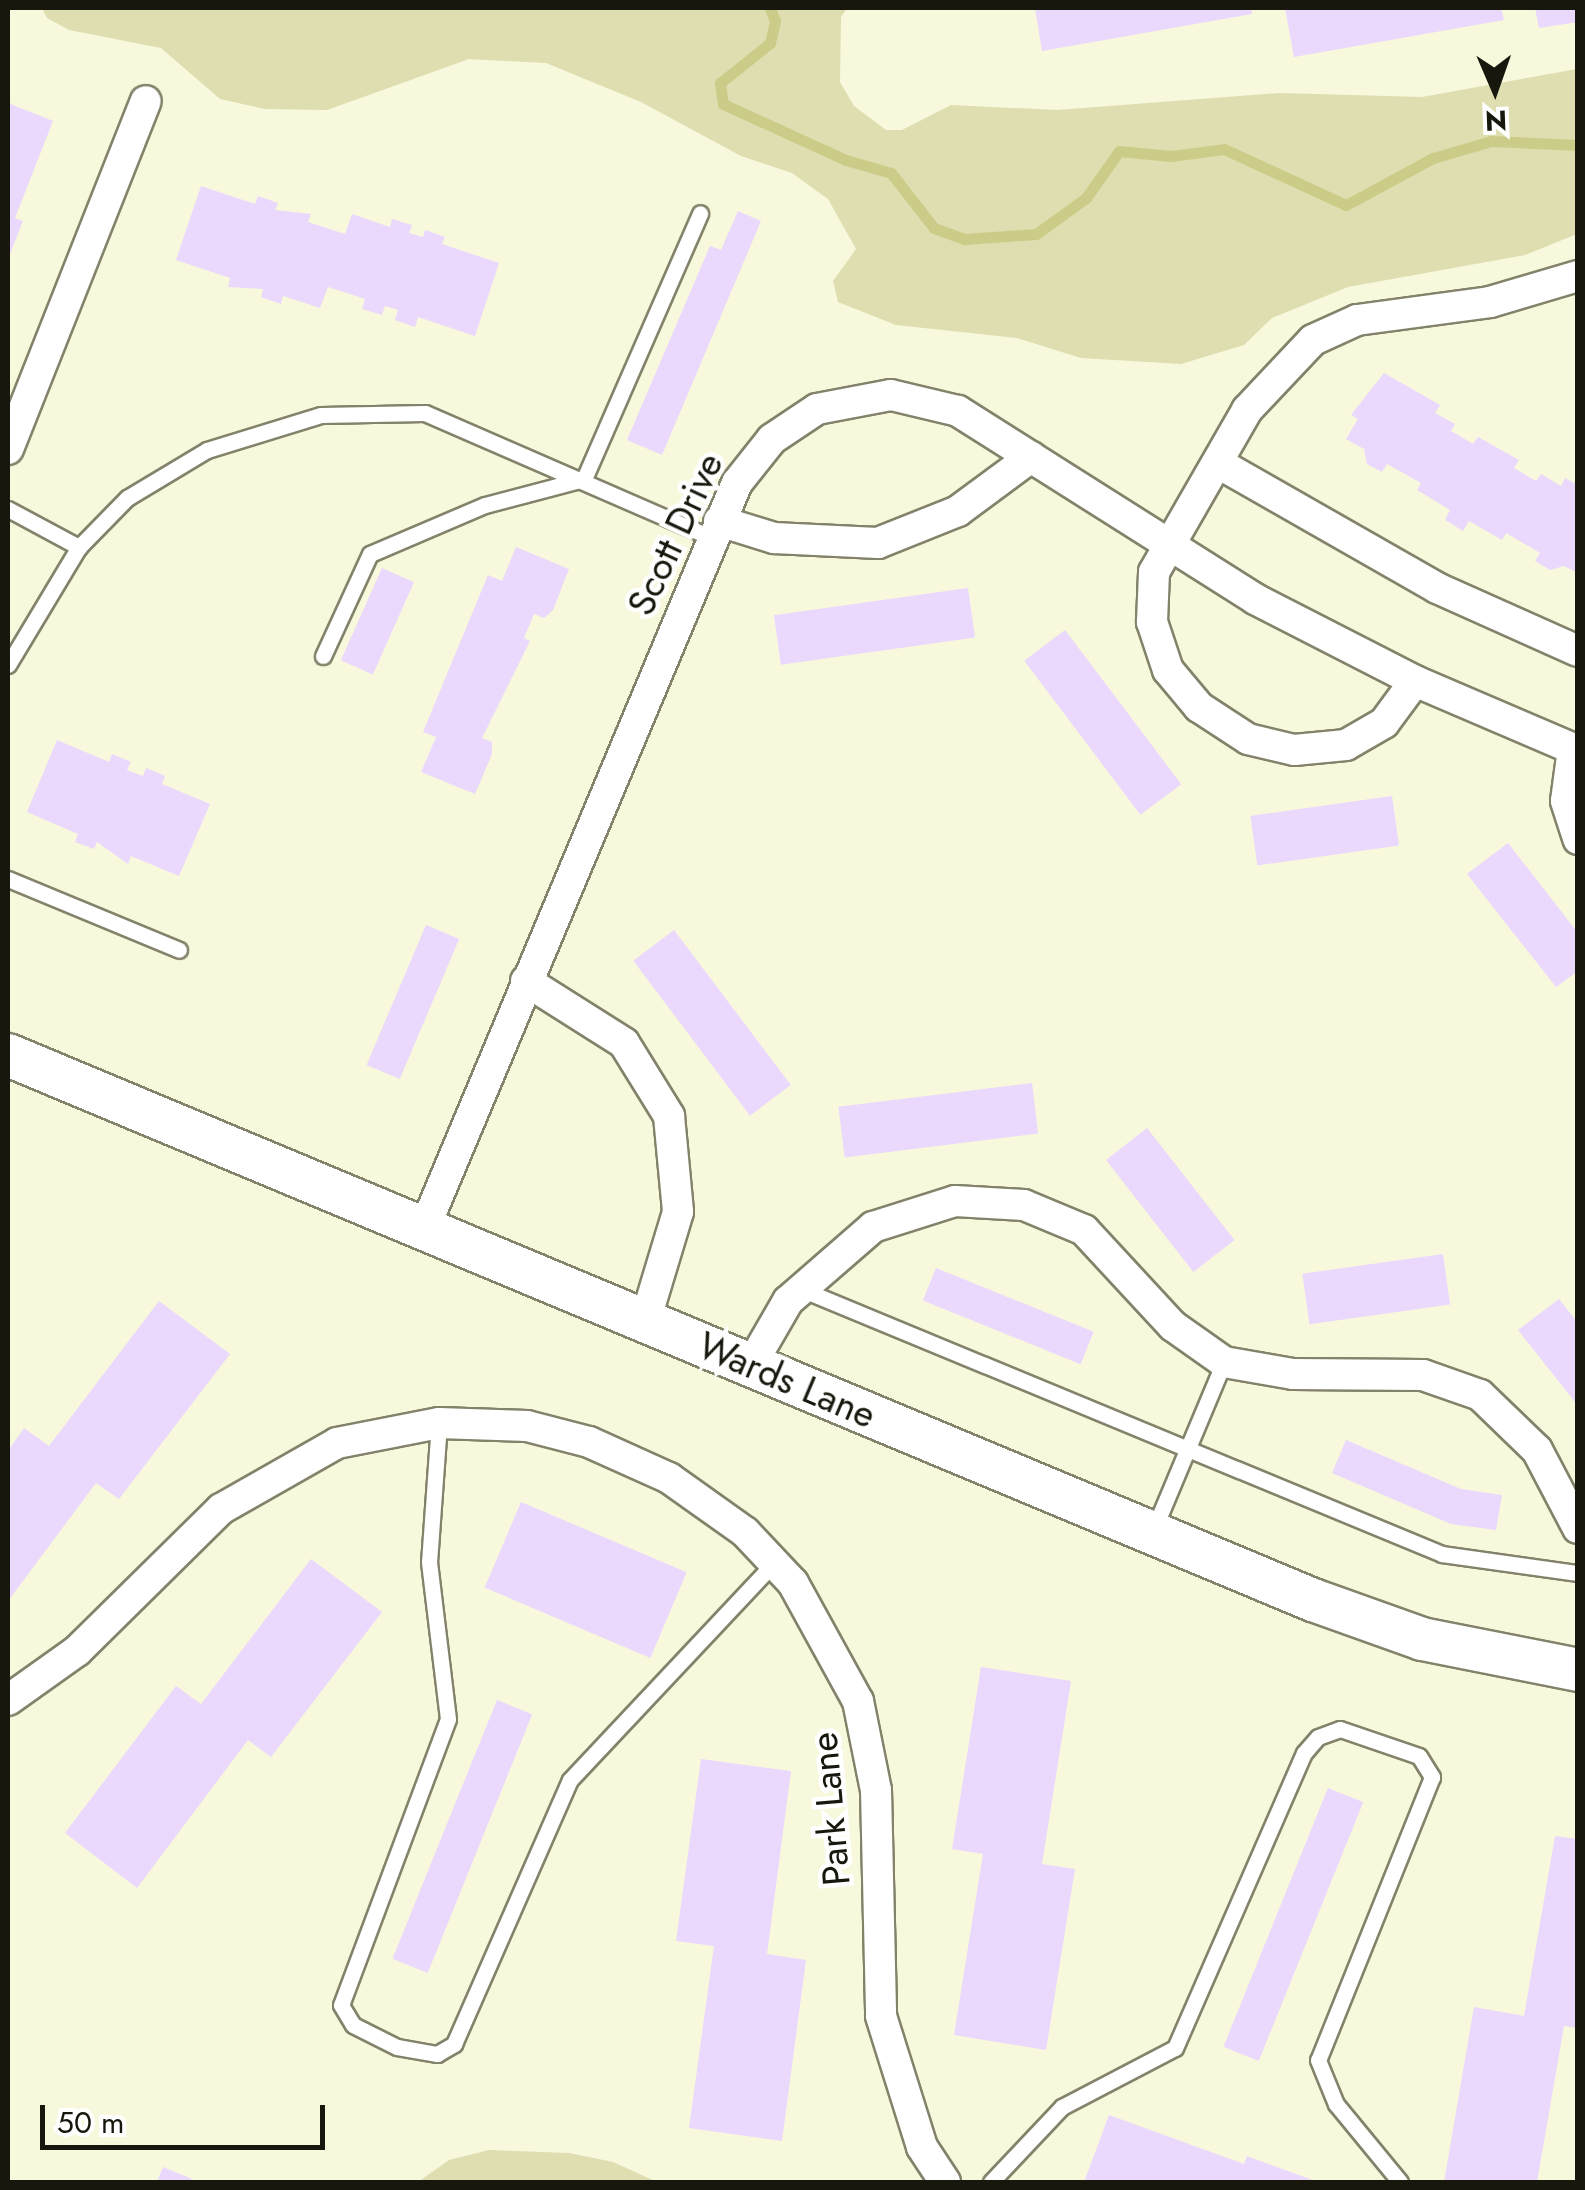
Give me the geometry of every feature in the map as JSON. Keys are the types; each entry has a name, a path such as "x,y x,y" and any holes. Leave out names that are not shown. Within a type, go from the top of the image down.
{"street":[{"path":"8,449 146,101"},
{"path":"1416,681 1384,723 1346,746 1294,750 1248,740 1199,707 1161,655 1150,593 1167,547 1267,384 1300,349 1330,331 1380,316 1490,302 1578,276"},
{"name":"Scott Drive","path":"424,1229 715,529 737,483 772,438 796,420 843,401 891,395 937,404 1031,457 1167,547 1416,681 1575,750"},
{"path":"715,529 774,538 878,543 958,511 1031,457"},
{"path":"1218,463 1421,580 1578,652"},
{"path":"1575,750 1566,802 1578,839"},
{"path":"526,981 624,1043 669,1116 678,1212 645,1321"},
{"name":"Wards Lane","path":"8,1055 1389,1629 1578,1670"},
{"path":"751,1365 800,1289 838,1252 893,1218 956,1202 1024,1205 1084,1230 1172,1326 1224,1362 1293,1374 1423,1375 1465,1388 1495,1406 1530,1441 1578,1528"},
{"name":"Park Lane","path":"8,1700 77,1651 192,1532 250,1487 337,1443 440,1423 550,1430 626,1456 712,1505 775,1562 820,1622 858,1701 876,1790 881,2016 922,2147 945,2182"}],"lane":[{"path":"584,478 700,213"},
{"path":"8,665 79,547 158,476 240,436 321,414 425,413 715,529"},
{"path":"323,656 360,564 376,550 485,505 584,478"},
{"path":"8,509 79,547"},
{"path":"8,879 179,950"},
{"path":"800,1289 1186,1453 1442,1554 1578,1573"},
{"path":"1152,1533 1224,1362"},
{"path":"440,1423 429,1575 450,1712 340,2005 353,2025 398,2047 437,2054 454,2044 574,1774 775,1562"},
{"path":"991,2182 1062,2107 1175,2048 1304,1754 1318,1736 1340,1730 1419,1756 1432,1777 1318,2060 1336,2104 1400,2182"}],"green space":[{"path":"42,8 847,8 841,17 840,82 854,106 886,130 902,130 951,105 1057,110 1280,93 1422,97 1577,69 1577,234 1525,255 1348,287 1272,318 1244,345 1181,364 1081,358 1017,338 896,325 838,302 833,281 856,249 828,199 792,173 741,156 641,102 546,63 469,59 327,110 265,109 220,99 161,48 69,30 47,18"},
{"path":"489,2150 569,2153 613,2162 657,2182 418,2182 449,2160"}],"building":[{"path":"1035,8 1251,8 1252,14 1042,51"},
{"path":"1285,8 1501,8 1504,20 1294,57"},
{"path":"1535,8 1578,8 1578,22 1539,28"},
{"path":"8,103 53,121 15,218 23,221 8,259"},
{"path":"201,186 255,204 258,196 278,203 275,210 311,214 308,222 345,234 352,214 390,227 392,219 412,225 409,233 423,237 425,230 445,237 442,244 499,263 475,336 418,317 415,327 395,320 398,310 385,306 382,315 362,309 365,299 328,287 320,308 283,296 281,304 261,297 263,289 228,287 230,278 176,260"},
{"path":"738,211 761,221 662,455 627,440 710,246 721,250"},
{"path":"1384,373 1440,405 1435,413 1455,424 1451,431 1473,444 1478,437 1519,460 1514,468 1536,481 1541,474 1561,486 1565,478 1578,485 1578,573 1564,566 1550,570 1535,561 1540,553 1506,533 1502,540 1469,521 1463,531 1445,520 1450,510 1417,490 1421,483 1387,464 1382,472 1367,464 1364,449 1346,439 1358,419 1351,415"},
{"path":"516,547 569,569 553,610 544,618 534,614 524,638 530,641 482,738 492,742 492,754 475,794 421,772 436,737 423,732 488,575 502,581"},
{"path":"382,568 414,582 373,675 341,660"},
{"path":"968,588 975,638 781,665 774,615"},
{"path":"1065,630 1181,784 1140,815 1024,661"},
{"path":"57,740 109,762 112,754 131,762 127,770 143,776 146,768 165,776 162,784 210,804 179,876 131,856 128,864 97,842 94,849 75,842 78,834 27,812"},
{"path":"1392,796 1399,846 1257,865 1250,816"},
{"path":"1508,843 1578,933 1578,971 1556,987 1467,874"},
{"path":"426,925 459,939 400,1079 367,1065"},
{"path":"674,930 791,1085 750,1116 633,961"},
{"path":"1032,1083 1038,1134 845,1157 838,1107"},
{"path":"1147,1128 1234,1240 1193,1272 1106,1160"},
{"path":"1443,1254 1450,1305 1309,1324 1302,1274"},
{"path":"936,1268 1094,1332 1081,1364 923,1300"},
{"path":"1559,1299 1578,1323 1578,1406 1518,1330"},
{"path":"159,1301 230,1354 119,1499 96,1483 8,1601 8,1451 24,1428 49,1446"},
{"path":"1346,1440 1461,1489 1502,1495 1496,1530 1451,1524 1332,1473"},
{"path":"521,1502 687,1572 650,1658 485,1588"},
{"path":"311,1559 382,1612 271,1757 248,1740 137,1888 65,1833 176,1686 201,1704"},
{"path":"981,1667 1071,1681 1042,1864 1075,1869 1046,2050 954,2035 983,1854 952,1849"},
{"path":"497,1700 532,1714 428,1973 392,1959"},
{"path":"701,1759 791,1771 767,1954 806,1960 782,2141 689,2128 714,1946 676,1941"},
{"path":"1328,1788 1363,1802 1259,2061 1223,2047"},
{"path":"1555,1836 1578,1839 1578,2028 1564,2026 1537,2182 1444,2182 1474,2007 1524,2016"},
{"path":"1109,2115 1244,2164 1247,2156 1318,2182 1084,2182"},
{"path":"163,2167 192,2179 157,2182"}],"waterway":[{"path":"770,8 775,21 770,43 720,83 723,104 846,160 891,173 934,228 965,239 1036,234 1086,198 1119,151 1171,156 1224,149 1346,205 1433,158 1491,141 1578,145"}]}
